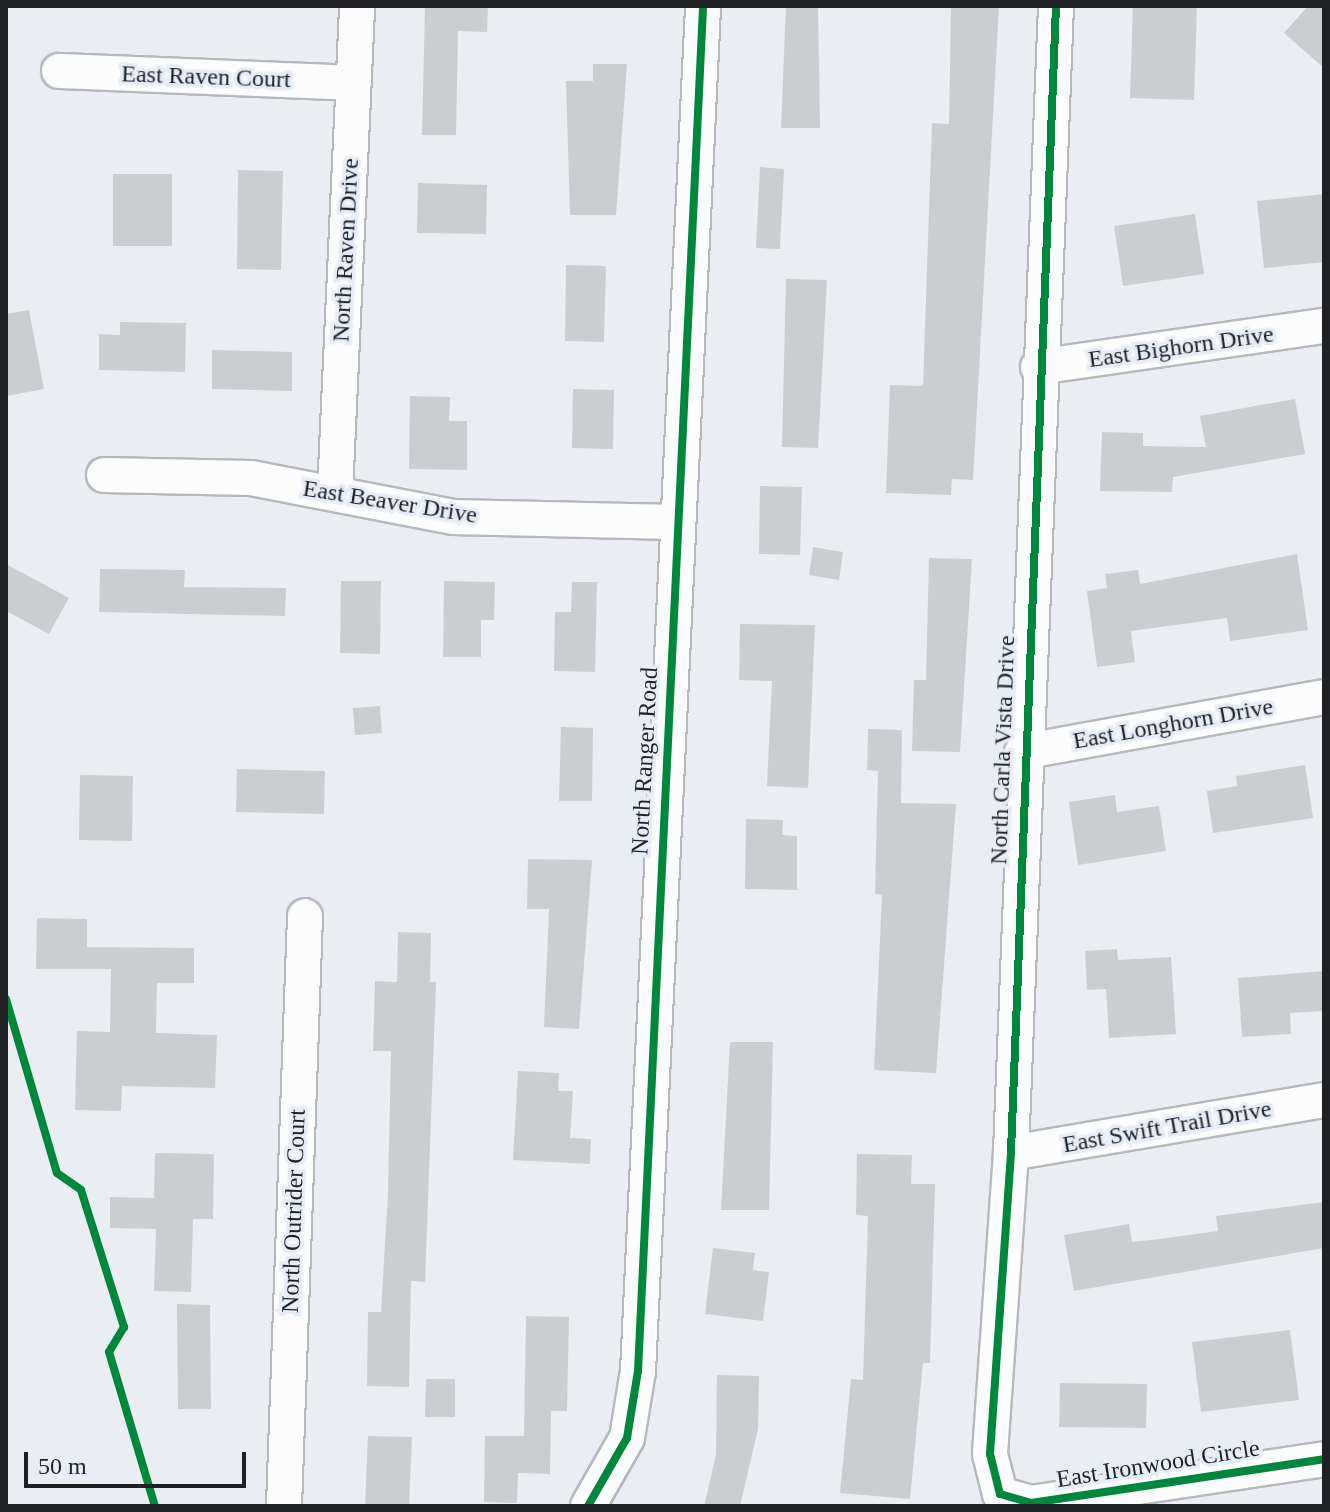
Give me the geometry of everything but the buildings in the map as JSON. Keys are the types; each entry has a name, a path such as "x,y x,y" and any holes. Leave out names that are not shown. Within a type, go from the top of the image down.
{"street":[{"name":"North Raven Drive","path":"335,493 357,6"},
{"name":"North Ranger Road","path":"588,1506 627,1438 638,1371 676,522 703,6"},
{"name":"North Carla Vista Drive","path":"1000,1494 990,1454 1011,1153 1022,752 1056,6"},
{"name":"East Raven Court","path":"59,71 353,83"},
{"name":"East Bighorn Drive","path":"1038,367 1324,326"},
{"name":"East Beaver Drive","path":"104,475 251,478 453,517 676,522"},
{"name":"East Longhorn Drive","path":"1022,752 1324,697"},
{"name":"North Outrider Court","path":"284,1506 305,916"},
{"name":"East Swift Trail Drive","path":"1011,1153 1324,1100"},
{"name":"East Ironwood Circle","path":"1000,1494 1031,1503 1324,1459"}],"cycle path":[{"path":"588,1506 627,1438 638,1371 703,6"},
{"path":"1056,6 1011,1153 990,1454 1000,1494 1031,1503 1324,1459"},
{"path":"6,999 57,1173 81,1190 124,1327 109,1352 155,1506"}]}
